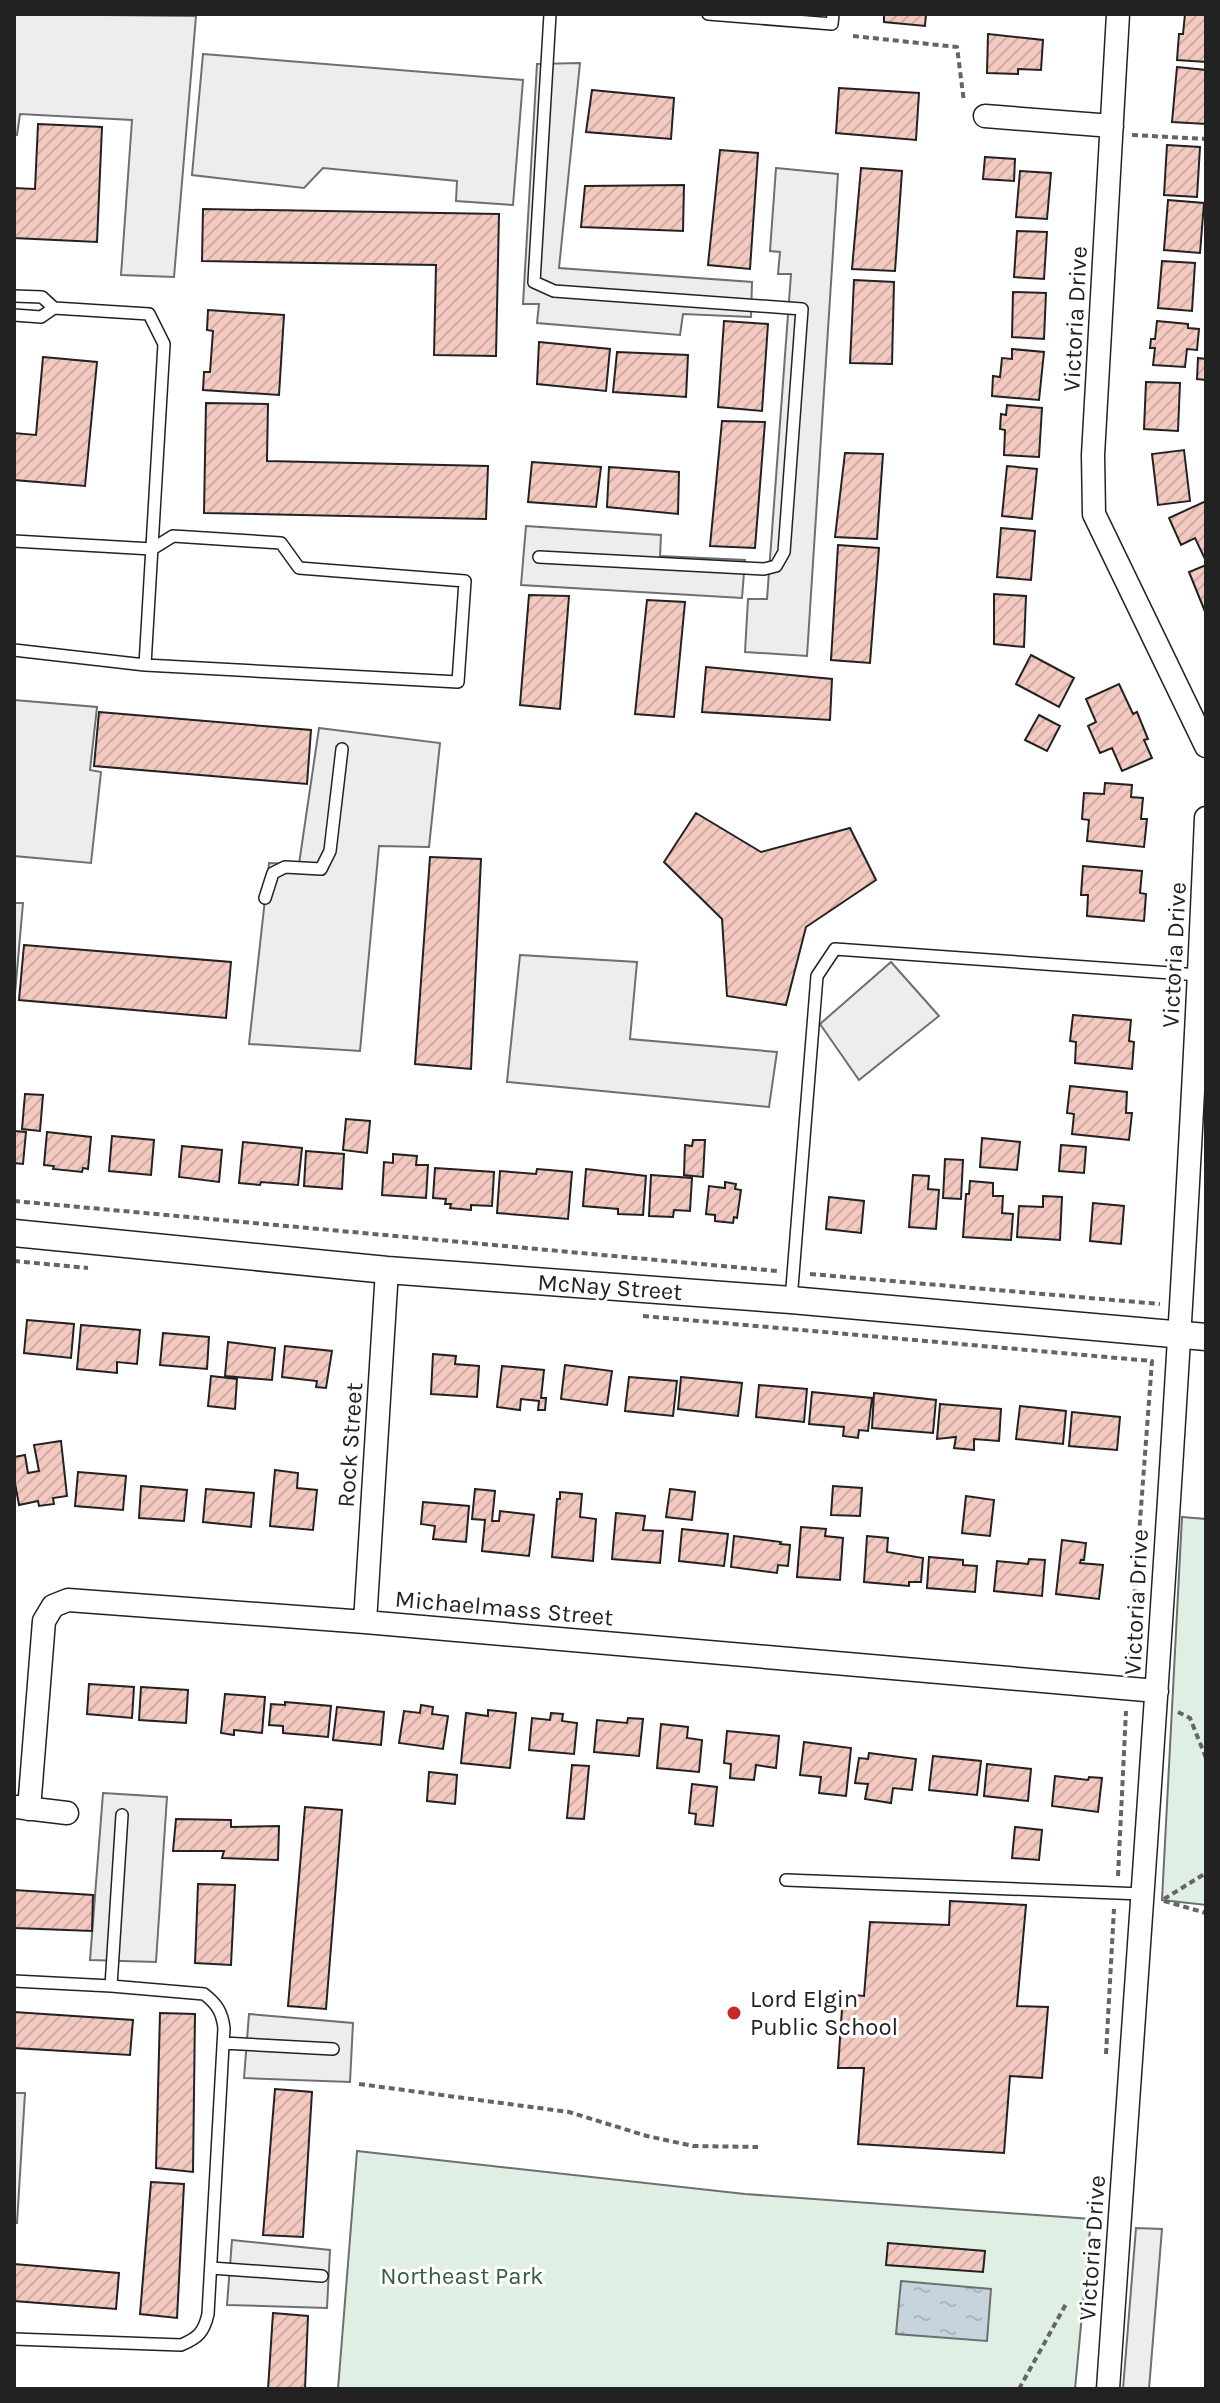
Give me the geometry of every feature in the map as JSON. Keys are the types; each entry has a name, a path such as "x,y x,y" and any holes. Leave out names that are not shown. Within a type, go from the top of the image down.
{"street":[{"name":"Victoria Drive","path":"1118,14 1119,130 1093,455 1094,514 1206,746"},
{"path":"985,116 1119,130"},
{"name":"Victoria Drive","path":"1108,2389 1157,1701 1203,976 1206,818"},
{"name":"McNay Street","path":"14,1233 387,1270 791,1300 1206,1337"},
{"name":"Rock Street","path":"365,1622 387,1270"},
{"name":"Michaelmass Street","path":"67,1813 22,1808 44,1621 53,1606 68,1600 365,1622 1157,1701"}],"lane":[{"path":"539,557 764,569 776,566 784,552 802,309 554,291 534,282 550,14"},
{"path":"708,14 832,24 833,14"},
{"path":"14,296 42,297 54,308"},
{"path":"14,315 41,317 54,308 149,314 164,344 145,665"},
{"path":"14,541 152,549 173,536 281,543 299,568 465,581 458,682 145,665 14,650"},
{"path":"265,898 273,873 285,867 321,869 330,851 342,749"},
{"path":"791,1300 817,976 835,949 1203,976"},
{"path":"111,1986 122,1815"},
{"path":"786,1880 1142,1894"},
{"path":"14,1981 204,1994 222,2015 223,2043 205,2329 195,2340 181,2345 14,2339"},
{"path":"223,2043 333,2049"},
{"path":"211,2268 322,2276"}],"path":[{"path":"853,36 957,47 964,102"},
{"path":"1119,130 1206,139"},
{"path":"14,1201 1162,1304"},
{"path":"630,1315 1152,1361 1129,1671"},
{"path":"1157,1701 1190,1718 1206,1758"},
{"path":"1118,1876 1126,1711"},
{"path":"1206,1873 1162,1900 1206,1913"},
{"path":"359,2084 569,2112 647,2136 693,2146 758,2147"},
{"path":"1019,2389 1066,2304"}],"green space":[{"path":"1182,1517 1206,1519 1206,1905 1162,1900"},
{"name":"Northeast Park","path":"357,2151 745,2194 1091,2219 1075,2389 338,2389"}],"shaded area":[{"path":"14,14 196,16 174,277 121,275 132,120 20,114 17,135 14,134"},
{"path":"203,54 523,80 513,205 456,201 457,181 323,168 304,188 192,175"},
{"path":"580,63 559,268 752,282 751,317 683,314 680,335 537,323 539,304 523,304 537,64"},
{"path":"776,168 838,174 807,656 745,652 748,599 767,599 791,274 778,274 780,252 770,251"},
{"path":"526,526 661,535 660,556 745,560 742,598 521,585"},
{"path":"14,700 97,707 90,770 101,772 91,863 14,856"},
{"path":"319,728 440,743 429,847 379,846 360,1051 249,1044 269,863 299,864"},
{"path":"14,903 23,903 14,1005"},
{"path":"520,955 637,962 630,1039 777,1052 769,1107 507,1082"},
{"path":"891,962 939,1016 859,1080 820,1024"},
{"path":"103,1793 167,1797 156,1962 90,1960"},
{"path":"249,2014 353,2023 350,2082 244,2078"},
{"path":"14,2093 25,2093 17,2223 14,2223"},
{"path":"1136,2228 1162,2229 1149,2389 1123,2389"},
{"path":"232,2240 330,2250 327,2308 227,2305"}],"water":[{"path":"901,2281 991,2289 987,2341 896,2334"}],"building":[{"path":"884,14 926,14 925,26 884,22"},
{"path":"1185,14 1206,14 1206,62 1177,60 1179,34 1183,34"},
{"path":"988,34 1043,40 1041,70 1018,69 1018,74 987,73"},
{"path":"1177,67 1206,70 1206,124 1172,122"},
{"path":"839,88 919,93 916,140 836,133"},
{"path":"592,90 674,98 671,139 586,132"},
{"path":"38,124 102,127 97,242 14,238 14,188 35,189"},
{"path":"1167,145 1200,147 1197,197 1164,195"},
{"path":"720,150 758,153 750,269 708,265"},
{"path":"985,157 1015,159 1014,181 983,179"},
{"path":"861,168 902,171 895,271 852,269"},
{"path":"1020,171 1051,173 1047,219 1016,217"},
{"path":"684,185 683,231 581,227 585,186"},
{"path":"1168,200 1204,203 1200,253 1164,250"},
{"path":"203,209 499,214 496,356 434,355 436,265 202,261"},
{"path":"1017,231 1047,232 1044,279 1014,277"},
{"path":"1162,261 1195,263 1192,311 1158,308"},
{"path":"854,280 894,282 892,364 850,363"},
{"path":"1013,292 1046,293 1044,339 1012,337"},
{"path":"208,310 284,315 279,395 203,390 204,372 210,372 213,331 207,330"},
{"path":"724,321 768,324 762,411 718,407"},
{"path":"1157,321 1188,324 1188,328 1199,329 1197,350 1187,349 1185,367 1153,365 1155,348 1150,348 1151,339 1155,339"},
{"path":"539,342 610,349 606,391 537,384"},
{"path":"1012,349 1044,352 1039,400 992,396 993,376 1000,377 1002,358 1012,359"},
{"path":"617,352 688,355 686,397 613,392"},
{"path":"43,357 97,362 85,486 14,480 14,433 36,435"},
{"path":"1198,358 1206,359 1206,380 1197,379"},
{"path":"1146,382 1180,383 1178,431 1144,429"},
{"path":"206,403 268,404 267,461 488,466 486,519 204,513"},
{"path":"1007,405 1042,408 1039,457 1004,455 1005,430 1000,429 1001,414 1006,415"},
{"path":"722,421 765,422 755,548 710,546"},
{"path":"1184,450 1190,501 1158,505 1152,454"},
{"path":"845,453 883,454 877,539 835,537"},
{"path":"532,462 601,467 596,507 528,502"},
{"path":"1007,466 1037,469 1032,519 1002,516"},
{"path":"609,467 679,472 678,514 607,507"},
{"path":"1206,501 1205,559 1195,538 1181,545 1169,518"},
{"path":"1001,528 1035,531 1031,580 997,577"},
{"path":"838,545 879,548 870,663 831,660"},
{"path":"1206,565 1206,614 1189,572"},
{"path":"994,594 1026,596 1024,647 994,644"},
{"path":"529,595 569,596 560,709 520,705"},
{"path":"647,600 685,602 674,717 635,714"},
{"path":"1031,655 1074,678 1059,707 1016,684"},
{"path":"706,667 832,679 830,720 702,712"},
{"path":"1119,684 1133,714 1137,712 1152,758 1122,771 1112,748 1100,753 1088,726 1096,722 1086,699"},
{"path":"99,712 311,730 307,784 94,766"},
{"path":"1039,715 1060,726 1047,751 1025,740"},
{"path":"1105,783 1132,785 1131,797 1143,798 1141,819 1147,819 1144,847 1087,841 1089,820 1082,819 1084,793 1104,794"},
{"path":"696,813 761,852 850,828 876,880 806,927 786,1005 727,996 722,919 664,862"},
{"path":"430,857 481,859 471,1069 415,1064"},
{"path":"1083,866 1142,871 1140,893 1146,894 1144,921 1087,916 1088,895 1081,895"},
{"path":"24,945 231,962 226,1018 19,1000"},
{"path":"1073,1015 1131,1020 1129,1041 1134,1042 1132,1069 1075,1063 1076,1042 1070,1041"},
{"path":"1070,1086 1127,1092 1126,1113 1132,1113 1129,1140 1072,1134 1074,1114 1067,1113"},
{"path":"25,1094 43,1095 40,1131 22,1129"},
{"path":"346,1119 370,1121 367,1153 343,1150"},
{"path":"14,1131 26,1132 23,1164 14,1163"},
{"path":"47,1132 91,1137 88,1169 83,1168 82,1172 44,1165"},
{"path":"112,1136 154,1140 151,1175 109,1171"},
{"path":"982,1138 1020,1142 1017,1170 980,1167"},
{"path":"693,1140 705,1140 703,1177 684,1175 685,1145 692,1146"},
{"path":"243,1142 302,1148 298,1185 239,1183"},
{"path":"1061,1145 1086,1147 1084,1173 1059,1171"},
{"path":"182,1146 222,1150 219,1182 179,1177"},
{"path":"306,1151 344,1154 342,1189 304,1186"},
{"path":"393,1154 417,1156 416,1165 428,1165 426,1198 382,1195 384,1162 393,1163"},
{"path":"945,1159 963,1160 961,1199 943,1198"},
{"path":"435,1168 494,1172 492,1206 471,1205 471,1210 450,1208 451,1204 445,1204 446,1199 433,1198"},
{"path":"537,1169 572,1172 568,1219 497,1213 500,1171 536,1174"},
{"path":"586,1169 646,1176 643,1215 618,1214 618,1209 583,1206"},
{"path":"651,1175 692,1178 690,1211 674,1210 673,1217 649,1216"},
{"path":"913,1175 929,1176 928,1189 939,1190 936,1229 909,1227"},
{"path":"970,1181 993,1183 993,1196 1003,1196 1002,1213 1013,1214 1011,1240 963,1237"},
{"path":"725,1182 736,1184 735,1189 741,1190 737,1218 734,1217 733,1223 715,1221 715,1215 706,1214 709,1186 725,1188"},
{"path":"1043,1196 1062,1197 1060,1240 1017,1237 1019,1206 1043,1207"},
{"path":"829,1197 864,1201 861,1233 826,1229"},
{"path":"1093,1203 1124,1206 1121,1244 1090,1241"},
{"path":"27,1320 74,1324 71,1358 24,1353"},
{"path":"81,1325 140,1330 137,1364 117,1362 117,1373 77,1369"},
{"path":"163,1333 209,1337 207,1369 160,1365"},
{"path":"228,1342 275,1348 272,1380 225,1376"},
{"path":"285,1346 332,1351 326,1388 316,1387 317,1381 282,1377"},
{"path":"433,1354 456,1356 455,1364 479,1366 477,1397 431,1394"},
{"path":"565,1365 612,1371 607,1405 561,1399"},
{"path":"502,1366 544,1370 541,1398 546,1398 545,1410 538,1410 539,1401 521,1399 520,1410 497,1407"},
{"path":"211,1376 237,1379 235,1409 208,1406"},
{"path":"629,1377 677,1381 673,1416 625,1411"},
{"path":"681,1377 742,1383 738,1416 678,1409"},
{"path":"759,1385 807,1389 804,1422 756,1417"},
{"path":"812,1392 872,1398 868,1431 859,1430 858,1438 843,1436 844,1427 809,1424"},
{"path":"874,1393 936,1400 933,1433 872,1428"},
{"path":"940,1404 1001,1409 999,1441 974,1439 974,1450 954,1448 956,1437 937,1439"},
{"path":"1020,1406 1066,1411 1063,1444 1016,1439"},
{"path":"1072,1412 1120,1417 1117,1450 1069,1446"},
{"path":"61,1441 67,1496 53,1498 54,1504 39,1506 38,1501 19,1505 14,1457 25,1455 28,1473 39,1471 34,1445"},
{"path":"275,1470 298,1473 297,1488 317,1490 313,1530 270,1526"},
{"path":"78,1472 126,1476 123,1510 75,1506"},
{"path":"141,1486 187,1490 184,1521 139,1518"},
{"path":"833,1486 862,1488 860,1516 831,1515"},
{"path":"206,1489 254,1493 251,1527 203,1522"},
{"path":"475,1489 495,1491 492,1521 499,1521 500,1511 534,1515 529,1556 482,1551 485,1520 472,1519"},
{"path":"670,1489 695,1492 692,1520 666,1517"},
{"path":"560,1492 582,1494 580,1517 596,1519 593,1561 552,1557"},
{"path":"966,1496 994,1500 990,1536 962,1533"},
{"path":"423,1502 469,1506 466,1542 433,1539 435,1526 421,1524"},
{"path":"616,1513 645,1516 643,1530 663,1531 660,1563 612,1559"},
{"path":"801,1527 826,1529 825,1536 843,1538 840,1580 797,1577"},
{"path":"682,1529 728,1534 724,1566 679,1561"},
{"path":"734,1536 790,1545 788,1566 778,1565 777,1573 731,1567"},
{"path":"867,1536 888,1538 887,1552 923,1558 921,1582 909,1582 909,1586 864,1582"},
{"path":"1062,1540 1086,1543 1084,1560 1080,1563 1103,1565 1099,1599 1056,1594"},
{"path":"929,1557 963,1560 963,1565 977,1566 975,1592 927,1588"},
{"path":"1029,1559 1045,1560 1042,1596 994,1591 997,1561 1028,1564"},
{"path":"89,1684 134,1687 132,1718 87,1714"},
{"path":"141,1687 188,1690 186,1723 139,1720"},
{"path":"225,1694 265,1697 262,1733 234,1730 234,1735 221,1733"},
{"path":"285,1702 331,1706 328,1737 283,1733 283,1726 269,1725 271,1704 285,1705"},
{"path":"421,1705 433,1707 432,1714 448,1716 443,1749 399,1743 404,1711 420,1713"},
{"path":"337,1707 384,1712 381,1745 333,1740"},
{"path":"488,1710 516,1713 510,1768 461,1763 466,1713 488,1716"},
{"path":"551,1713 563,1714 562,1721 577,1723 574,1754 529,1750 532,1718 550,1720"},
{"path":"628,1718 643,1719 639,1756 594,1752 597,1720 627,1723"},
{"path":"661,1724 688,1727 687,1738 702,1740 699,1772 657,1768"},
{"path":"727,1731 779,1736 776,1768 756,1765 754,1780 730,1778 731,1764 724,1763"},
{"path":"804,1742 851,1748 846,1796 819,1793 821,1777 800,1775"},
{"path":"869,1753 916,1759 912,1790 893,1788 891,1803 865,1799 868,1784 855,1783 859,1758 868,1759"},
{"path":"933,1756 981,1761 977,1795 929,1790"},
{"path":"987,1764 1031,1769 1028,1801 984,1796"},
{"path":"572,1765 589,1766 584,1819 567,1818"},
{"path":"429,1772 457,1775 455,1804 427,1801"},
{"path":"1055,1776 1088,1780 1089,1777 1102,1778 1098,1812 1052,1806"},
{"path":"692,1784 717,1787 713,1826 695,1824 696,1814 689,1813"},
{"path":"305,1807 342,1810 326,2009 288,2006"},
{"path":"176,1819 231,1820 231,1827 279,1826 278,1860 222,1858 224,1851 173,1851"},
{"path":"1015,1827 1042,1830 1039,1860 1012,1858"},
{"path":"198,1884 235,1885 231,1965 195,1963"},
{"path":"14,1890 93,1895 92,1931 15,1928"},
{"path":"950,1901 1026,1905 1017,2006 1048,2007 1042,2078 1010,2076 1004,2153 858,2144 864,2068 838,2068 843,1994 864,1996 870,1922 949,1925"},
{"path":"14,2012 133,2020 130,2055 14,2048"},
{"path":"160,2013 195,2014 193,2172 156,2168"},
{"path":"275,2089 312,2092 303,2237 263,2235"},
{"path":"151,2182 184,2184 177,2318 140,2314"},
{"path":"888,2243 985,2251 983,2272 886,2265"},
{"path":"14,2264 119,2273 116,2309 14,2301"},
{"path":"273,2313 308,2316 305,2389 268,2389"}],"place":[{"name":"Lord Elgin Public School","path":"734,2013"}]}
